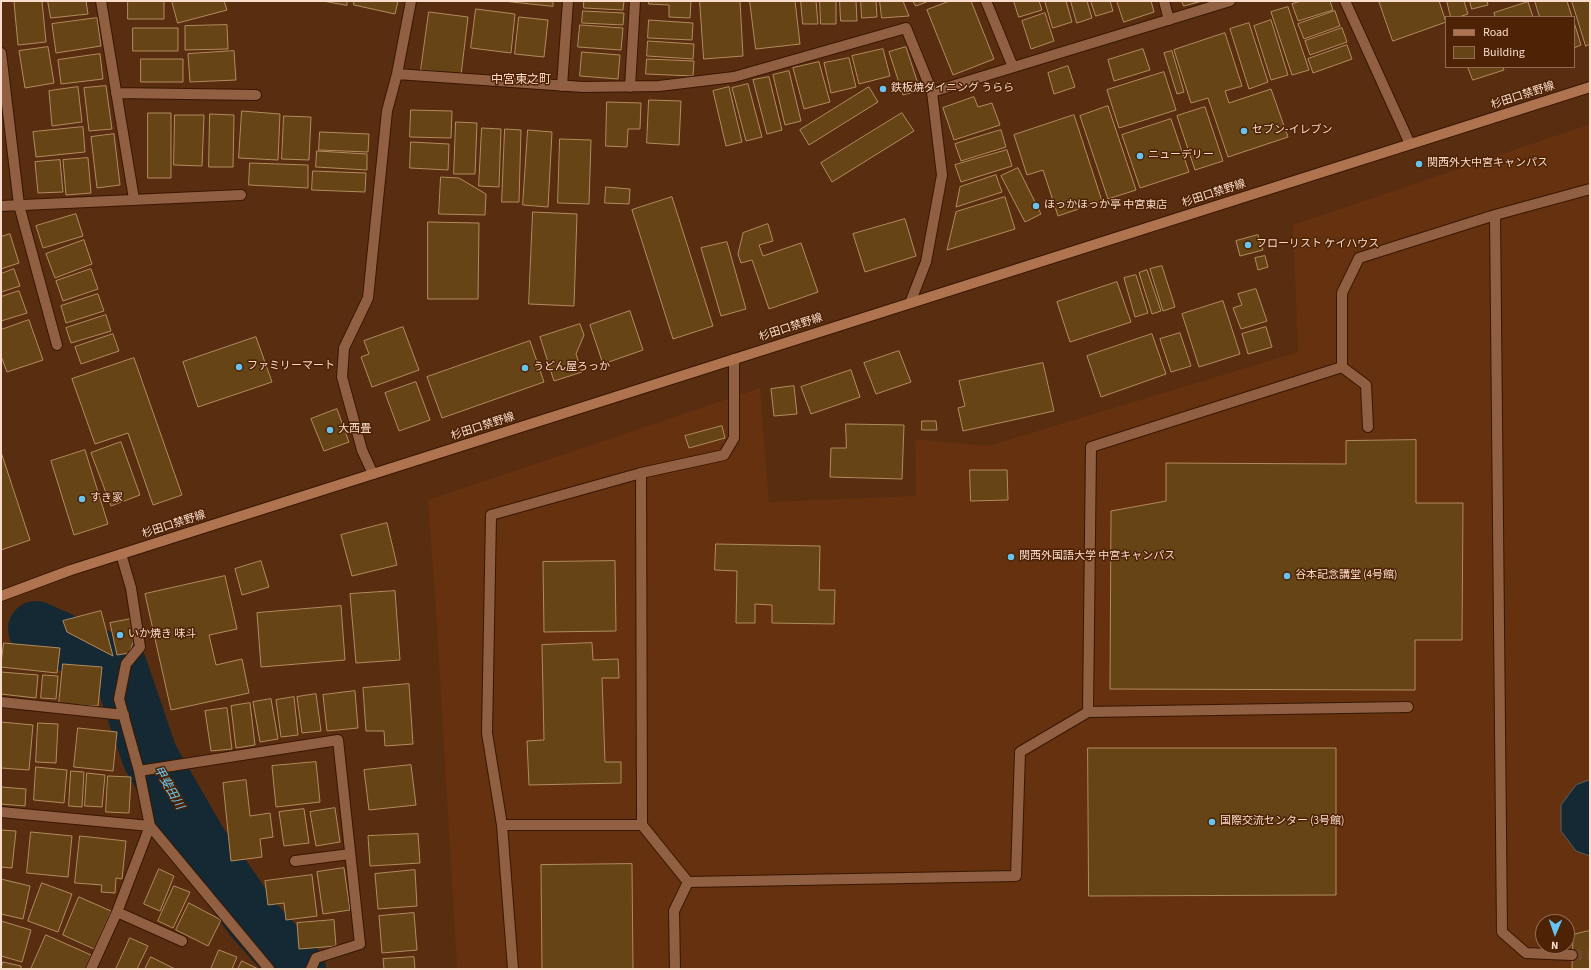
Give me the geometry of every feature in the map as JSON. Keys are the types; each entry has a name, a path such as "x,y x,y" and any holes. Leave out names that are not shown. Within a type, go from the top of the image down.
{"main road":[{"name":"杉田口禁野線","path":"1,596 71,570 1590,87"}],"street":[{"path":"101,1 134,199"},
{"path":"373,474 362,450 342,377 342,370 344,348 368,298 387,111 397,74 411,1"},
{"path":"562,86 568,1"},
{"path":"630,87 635,1"},
{"path":"986,1 1013,67"},
{"path":"1164,1 1170,20"},
{"path":"932,92 1230,1"},
{"path":"1346,1 1410,144"},
{"path":"397,74 562,86 659,86 734,77 906,28 932,92 942,175 926,262 910,303"},
{"path":"1,53 20,205 57,345"},
{"path":"116,93 256,95"},
{"path":"1342,367 1342,293 1359,258 1494,215 1590,189"},
{"path":"1,206 241,195"},
{"path":"1494,215 1502,932 1526,953 1572,955"},
{"path":"513,969 502,826 487,733 491,515 641,473 724,455 734,438 734,359"},
{"path":"1342,367 1366,385 1368,427"},
{"path":"1088,712 1091,447 1342,367"},
{"path":"641,473 642,825 688,882"},
{"path":"121,554 130,588 140,647 126,664 119,699 140,770 150,826 269,969"},
{"path":"1,702 124,715"},
{"path":"688,882 1016,876 1020,752 1088,712 1408,707"},
{"path":"140,770 338,740 360,944 316,958 311,969"},
{"path":"1,812 150,826"},
{"path":"502,826 642,825"},
{"path":"91,969 117,912 150,826"},
{"path":"295,861 350,854"},
{"path":"675,969 674,911 688,882"},
{"path":"117,912 182,941"}],"shaded area":[{"name":"関西外国語大学 中宮キャンパス","path":"1590,124 1590,969 457,969 428,500 760,388 769,502 916,496 915,439 988,446 1298,352 1293,225"}],"water":[{"path":"1590,780 1590,856 1576,851 1561,831 1561,805 1576,785"}],"building":[{"path":"42,1 46,42 18,45 14,2"},
{"path":"48,1 86,1 88,14 51,18"},
{"path":"128,1 164,1 164,19 128,19"},
{"path":"172,1 224,1 227,10 178,23"},
{"path":"323,1 347,1 347,5"},
{"path":"354,1 398,1 395,14 354,5"},
{"path":"503,1 553,1 553,6"},
{"path":"584,1 624,1 623,10 584,8"},
{"path":"649,1 691,1 690,18 669,17 669,5 649,4"},
{"path":"700,1 740,1 743,56 704,59"},
{"path":"750,1 795,1 800,44 756,49"},
{"path":"801,1 816,1 818,24 803,24"},
{"path":"820,1 836,1 836,24 821,24"},
{"path":"840,1 856,1 857,21 841,21"},
{"path":"861,1 876,1 877,17 862,18"},
{"path":"880,1 903,1 909,16 882,18"},
{"path":"913,1 929,1 916,6"},
{"path":"950,1 971,1 994,59 953,75 927,10"},
{"path":"1014,1 1039,1 1042,10 1019,17"},
{"path":"1045,1 1066,1 1072,22 1053,28"},
{"path":"1071,1 1087,1 1092,18 1077,23"},
{"path":"1091,1 1110,1 1113,11 1096,16"},
{"path":"1117,1 1151,1 1154,12 1124,22"},
{"path":"1182,1 1202,1 1184,6"},
{"path":"1302,1 1330,1 1333,10 1298,21 1292,4"},
{"path":"1379,1 1439,1 1445,22 1393,41"},
{"path":"1447,1 1464,1 1468,14 1462,16 1451,16"},
{"path":"1470,1 1487,1 1488,5 1472,9"},
{"path":"1535,1 1567,1 1572,16 1540,16"},
{"path":"1572,1 1590,1 1590,44 1586,46"},
{"path":"1528,2 1533,16 1495,16 1494,13"},
{"path":"1288,7 1309,70 1292,75 1271,12"},
{"path":"476,9 515,14 511,53 471,48"},
{"path":"583,11 624,13 623,25 582,23"},
{"path":"1335,11 1340,26 1304,39 1298,24"},
{"path":"429,12 468,17 461,75 421,70"},
{"path":"1045,13 1054,41 1031,49 1022,21"},
{"path":"519,17 548,20 544,57 515,54"},
{"path":"97,18 101,46 56,53 52,24"},
{"path":"649,20 693,23 692,40 648,38"},
{"path":"1271,20 1288,75 1271,80 1254,26"},
{"path":"1249,23 1268,82 1249,89 1230,29"},
{"path":"227,25 228,49 185,50 185,26"},
{"path":"580,25 623,28 621,50 578,47"},
{"path":"1575,25 1581,45 1575,48"},
{"path":"133,28 178,28 178,51 133,51"},
{"path":"1342,28 1347,42 1310,55 1305,41"},
{"path":"1225,33 1242,86 1225,91 1229,103 1271,89 1288,137 1228,157 1208,98 1191,103 1174,50"},
{"path":"648,41 694,44 693,59 647,56"},
{"path":"1347,45 1352,59 1313,73 1308,59"},
{"path":"48,47 54,83 25,88 19,51"},
{"path":"906,47 920,90 903,95 889,52"},
{"path":"883,49 890,76 859,84 852,56"},
{"path":"1143,49 1150,70 1114,81 1108,60"},
{"path":"234,51 236,80 190,82 188,54"},
{"path":"1172,51 1184,92 1177,94 1164,53"},
{"path":"582,52 620,55 618,79 580,76"},
{"path":"100,54 103,79 61,84 58,60"},
{"path":"849,58 856,87 831,93 824,63"},
{"path":"141,59 183,59 183,82 141,82"},
{"path":"647,59 694,61 693,76 646,74"},
{"path":"819,62 830,102 804,109 793,68"},
{"path":"1068,66 1075,87 1054,94 1048,73"},
{"path":"1468,68 1503,68 1504,70 1473,80"},
{"path":"789,71 801,121 785,125 773,75"},
{"path":"1164,72 1176,110 1119,128 1107,90"},
{"path":"769,77 782,130 767,134 753,80"},
{"path":"748,84 762,137 746,141 732,88"},
{"path":"106,86 112,129 89,131 84,88"},
{"path":"78,87 82,122 52,126 49,91"},
{"path":"729,87 742,142 726,146 713,91"},
{"path":"869,87 878,102 809,145 800,130"},
{"path":"974,97 978,107 992,103 1000,125 954,140 943,108"},
{"path":"649,100 681,101 679,145 647,143"},
{"path":"607,102 641,103 640,129 628,129 627,147 606,146"},
{"path":"1108,106 1136,190 1108,199 1080,116"},
{"path":"1205,107 1223,161 1195,170 1177,116"},
{"path":"411,110 452,111 451,138 410,137"},
{"path":"242,111 280,114 278,160 239,158"},
{"path":"148,113 171,113 171,178 148,178"},
{"path":"902,113 914,131 832,182 821,163"},
{"path":"210,114 234,115 233,167 209,167"},
{"path":"175,115 204,115 202,166 174,165"},
{"path":"1074,115 1102,201 1058,216 1043,170 1027,175 1014,135"},
{"path":"284,116 311,117 309,160 282,159"},
{"path":"1171,119 1189,172 1140,188 1122,135"},
{"path":"456,122 477,123 475,174 454,174"},
{"path":"83,127 85,152 36,157 33,132"},
{"path":"482,128 501,129 499,187 479,186"},
{"path":"505,129 521,130 519,202 502,202"},
{"path":"528,130 552,132 548,207 523,205"},
{"path":"1001,130 1006,147 961,161 955,144"},
{"path":"320,132 369,134 368,152 319,150"},
{"path":"114,134 120,185 97,188 91,137"},
{"path":"560,139 591,140 589,204 558,203"},
{"path":"411,142 449,144 448,170 410,168"},
{"path":"1007,150 1012,166 961,182 955,165"},
{"path":"317,151 367,154 367,170 316,167"},
{"path":"88,158 91,193 66,195 63,160"},
{"path":"60,160 63,192 38,193 35,162"},
{"path":"250,163 308,165 308,188 249,185"},
{"path":"1018,168 1041,214 1025,222 1001,176"},
{"path":"313,171 366,173 365,192 312,190"},
{"path":"996,175 1002,192 956,207 960,187"},
{"path":"441,177 459,178 486,194 485,215 439,214"},
{"path":"606,187 630,189 629,204 605,203"},
{"path":"672,197 713,326 673,339 632,210"},
{"path":"1005,197 1015,229 947,250 956,212"},
{"path":"533,212 577,214 574,306 529,304"},
{"path":"76,214 83,236 43,248 36,226"},
{"path":"905,219 916,256 865,272 853,234"},
{"path":"428,222 479,223 478,299 428,299"},
{"path":"768,224 773,241 759,245 763,256 801,243 818,292 769,309 752,260 741,263 738,254 743,233"},
{"path":"10,234 19,263 1,269 1,237"},
{"path":"1258,235 1263,250 1240,256 1236,241"},
{"path":"84,240 92,264 55,278 46,254"},
{"path":"727,242 746,309 721,316 701,248"},
{"path":"1265,256 1268,267 1258,270 1255,258"},
{"path":"1162,266 1175,307 1163,311 1150,269"},
{"path":"14,269 20,286 1,292 1,274"},
{"path":"91,269 98,289 63,301 56,281"},
{"path":"1147,270 1161,311 1152,314 1139,273"},
{"path":"1136,275 1148,313 1135,317 1124,278"},
{"path":"1117,282 1131,322 1070,342 1057,302"},
{"path":"1256,289 1267,321 1241,329 1233,308 1242,305 1238,294"},
{"path":"19,291 27,313 1,321 1,297"},
{"path":"98,294 104,311 66,323 61,306"},
{"path":"1223,301 1240,354 1199,367 1182,314"},
{"path":"630,311 643,350 603,364 590,325"},
{"path":"106,315 111,331 71,343 66,328"},
{"path":"29,320 43,360 7,372 1,356 1,330"},
{"path":"580,324 584,335 576,354 582,372 554,381 540,337"},
{"path":"403,327 419,370 372,387 361,357 369,354 364,341"},
{"path":"1266,327 1272,347 1248,354 1242,334"},
{"path":"1180,333 1191,366 1171,372 1160,339"},
{"path":"113,334 119,351 81,364 75,347"},
{"path":"1152,334 1166,374 1101,397 1087,356"},
{"path":"256,337 272,382 198,407 183,362"},
{"path":"530,341 544,382 442,418 427,377"},
{"path":"899,351 911,382 876,394 864,363"},
{"path":"134,358 182,495 153,505 128,433 95,444 72,379"},
{"path":"1043,363 1054,411 963,431 958,408 965,406 959,381"},
{"path":"851,370 860,397 811,414 801,387"},
{"path":"416,382 430,420 399,431 385,393"},
{"path":"794,386 797,414 774,416 771,389"},
{"name":"大西畳","path":"337,409 349,442 324,451 311,419"},
{"path":"922,421 936,421 937,430 922,430"},
{"path":"846,424 904,425 902,479 830,477 831,448 846,448"},
{"path":"722,426 725,438 689,448 685,436"},
{"name":"谷本記念講堂 (4号館)","path":"1416,440 1416,503 1463,503 1462,640 1415,640 1415,690 1110,689 1111,511 1166,501 1166,463 1346,464 1346,441"},
{"path":"121,442 140,495 111,506 91,453"},
{"path":"85,450 108,524 74,535 51,461"},
{"path":"1,452 30,540 1,550"},
{"path":"970,470 1007,470 1008,500 971,501"},
{"path":"387,523 397,565 352,576 341,535"},
{"path":"716,544 820,546 819,590 835,590 834,624 772,623 772,605 755,604 755,623 736,623 737,571 715,570"},
{"path":"261,561 269,587 242,595 235,569"},
{"path":"615,561 616,631 544,632 543,562"},
{"path":"225,576 237,629 209,635 216,665 242,659 249,693 171,710 145,594"},
{"path":"395,591 400,660 356,663 350,594"},
{"path":"341,606 345,660 261,667 257,613"},
{"path":"101,611 113,656 67,632 63,621"},
{"path":"131,619 135,638 129,653 117,655 110,623"},
{"path":"4,643 60,648 57,673 1,667"},
{"path":"592,643 593,660 618,659 619,678 602,678 605,762 621,762 621,783 529,785 527,741 544,740 542,645"},
{"path":"63,664 102,667 98,706 59,704"},
{"path":"1,672 38,675 36,698 1,694"},
{"path":"43,675 58,676 56,699 41,698"},
{"path":"409,684 413,744 385,746 384,731 366,731 363,688"},
{"path":"355,691 358,728 327,731 323,695"},
{"path":"316,694 321,731 302,733 297,697"},
{"path":"294,697 298,735 281,737 276,700"},
{"path":"271,699 278,739 260,742 253,702"},
{"path":"250,703 255,745 236,748 231,706"},
{"path":"227,708 232,749 211,751 205,711"},
{"path":"1,722 33,725 29,770 1,768"},
{"path":"38,723 58,724 56,763 36,762"},
{"path":"78,728 117,732 113,771 74,767"},
{"name":"国際交流センター (3号館)","path":"1088,748 1336,748 1336,895 1089,896"},
{"path":"316,762 320,802 276,807 272,766"},
{"path":"411,765 416,805 369,810 364,770"},
{"path":"36,767 67,770 64,803 34,800"},
{"path":"71,771 84,772 82,807 69,806"},
{"path":"87,773 105,775 102,807 85,806"},
{"path":"108,776 131,777 129,813 106,812"},
{"path":"246,780 250,816 270,813 273,837 260,839 262,857 231,861 223,783"},
{"path":"1,787 26,789 25,806 1,804"},
{"path":"335,808 340,842 316,846 310,812"},
{"path":"304,809 309,843 284,846 279,812"},
{"path":"1,830 16,831 12,868 1,867"},
{"path":"31,832 72,836 68,877 27,873"},
{"path":"418,834 420,863 370,866 368,836"},
{"path":"80,836 126,841 122,879 116,878 115,893 101,892 102,885 75,883"},
{"path":"632,864 633,969 542,969 541,865"},
{"path":"344,868 350,910 323,914 317,872"},
{"path":"159,869 174,876 160,911 144,904"},
{"path":"415,870 417,906 378,909 375,874"},
{"path":"312,875 317,916 286,920 284,903 268,905 265,881"},
{"path":"1,879 30,886 23,919 1,914"},
{"path":"42,883 72,894 58,932 28,921"},
{"path":"174,886 190,892 173,928 158,921"},
{"path":"79,897 111,911 94,949 63,935"},
{"path":"189,903 221,920 208,946 176,930"},
{"path":"414,913 417,950 382,953 379,916"},
{"path":"334,920 336,946 299,949 297,923"},
{"path":"1,921 31,930 22,962 1,956"},
{"path":"1590,931 1590,969 1572,969 1572,954 1575,954 1575,934"},
{"path":"46,935 91,955 85,969 31,969"},
{"path":"130,938 148,946 137,969 116,969"},
{"path":"219,950 237,957 232,969 211,969"},
{"path":"151,957 175,969 145,969"},
{"path":"414,957 415,969 384,969 383,959"},
{"path":"242,961 258,969 238,969"},
{"path":"3,962 21,966 21,969 1,969"}],"waterway":[{"name":"甲斐田川","path":"36,629 119,666 150,757 199,842 252,918 298,969"}],"tunnel":[{"path":"1572,955 1590,955"}],"place":[{"name":"鉄板焼ダイニング うらら","path":"883,89"},
{"name":"セブン-イレブン","path":"1244,131"},
{"name":"ニューデリー","path":"1140,156"},
{"name":"関西外大中宮キャンパス","path":"1419,164"},
{"name":"ほっかほっか亭 中宮東店","path":"1036,206"},
{"name":"フローリスト ケイハウス","path":"1248,245"},
{"name":"ファミリーマート","path":"239,367"},
{"name":"うどん屋ろっか","path":"525,368"},
{"name":"大西畳","path":"330,430"},
{"name":"すき家","path":"82,499"},
{"name":"関西外国語大学 中宮キャンパス","path":"1011,557"},
{"name":"谷本記念講堂 (4号館)","path":"1287,576"},
{"name":"いか焼き 味斗","path":"120,635"},
{"name":"国際交流センター (3号館)","path":"1212,822"}],"district":[{"name":"中宮東之町","path":"521,80"}]}
